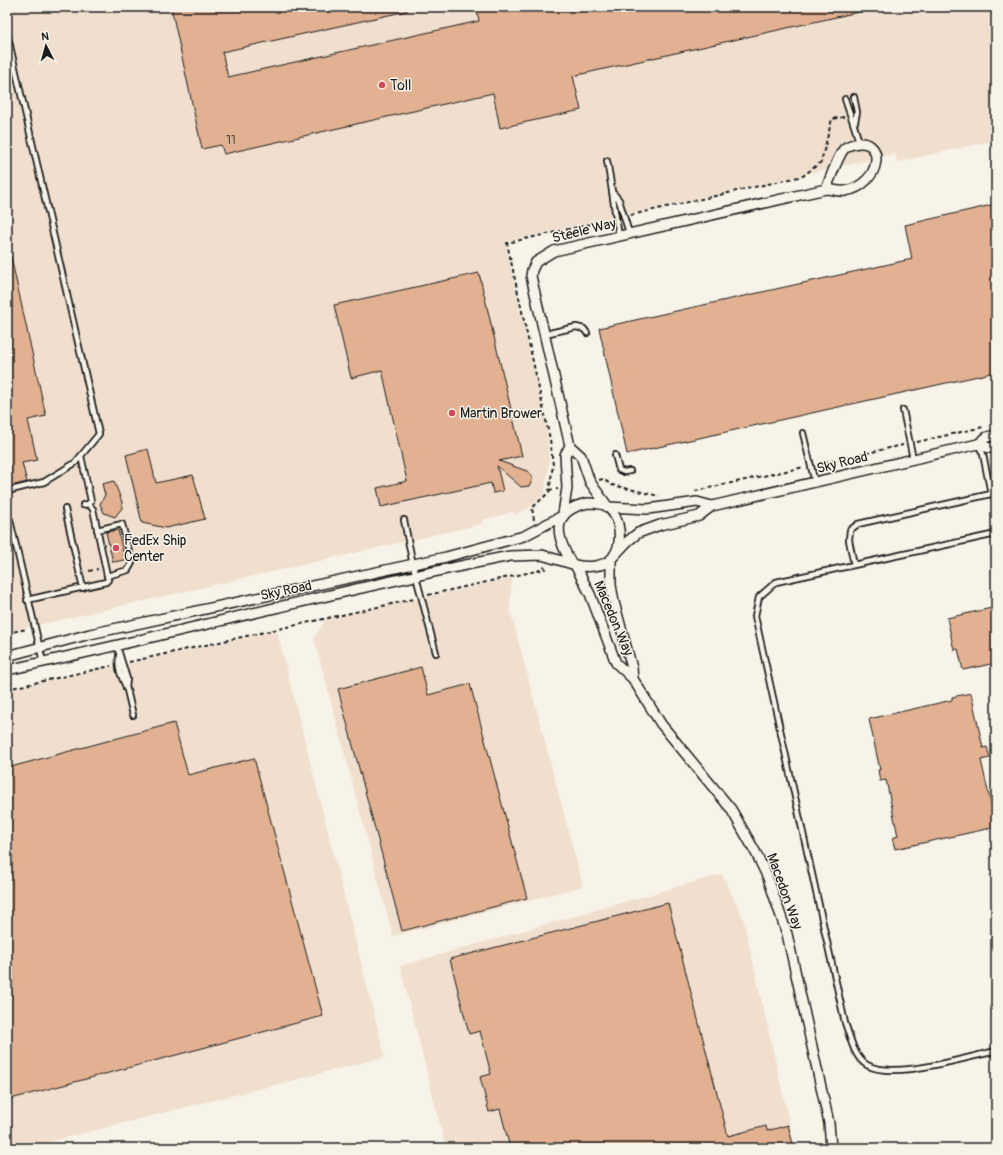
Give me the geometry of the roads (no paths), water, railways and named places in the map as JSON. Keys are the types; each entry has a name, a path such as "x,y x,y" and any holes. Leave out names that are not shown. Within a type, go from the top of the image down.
{"street":[{"path":"826,189 844,149 850,145 859,143"},
{"name":"Steele Way","path":"608,507 590,482 581,456 570,446 531,276 536,262 554,251 624,234 826,189 844,191 869,179 874,172 877,162 875,153 871,147 859,143"},
{"name":"Sky Road","path":"608,507 648,509 696,502 712,506 978,444 987,437 996,435"},
{"name":"Sky Road","path":"978,444 989,448 996,446"},
{"name":"Steele Way","path":"562,515 567,488 565,455 570,446"},
{"path":"588,503 608,507 617,522 619,529 618,545 613,557 593,566 574,564 560,543 559,536 562,515 574,507 588,503"},
{"name":"Sky Road","path":"613,557 638,533 666,524 700,516 712,506"},
{"name":"Sky Road","path":"7,656 90,634 413,564 508,541 537,530 562,515"},
{"name":"Sky Road","path":"7,670 117,646 256,611 510,556 542,555 574,564"},
{"name":"Macedon Way","path":"613,557 611,585 632,668 633,679"},
{"name":"Macedon Way","path":"574,564 590,594 616,663 633,679 661,724 731,809 756,853 768,878 779,906 796,971 829,1123 831,1148"}],"lane":[{"path":"7,33 99,434 75,462 44,482 7,491"},
{"path":"854,97 857,112 855,122 859,143"},
{"path":"846,99 850,115 855,122"},
{"path":"607,161 614,194 613,203 616,219 624,234"},
{"path":"614,194 619,200 623,217 624,234"},
{"path":"545,334 576,327 584,329 587,333"},
{"path":"902,410 913,459"},
{"path":"803,432 815,483"},
{"path":"854,565 849,540 850,530 858,524 991,494 983,454 978,444"},
{"path":"615,455 619,470 624,472 630,471"},
{"path":"28,600 83,588 106,582 108,580 93,509 85,505 91,501 81,456"},
{"path":"65,509 83,588"},
{"path":"10,520 43,662"},
{"path":"404,520 413,564 436,653"},
{"path":"97,530 122,524 132,563 128,570 107,576"},
{"path":"996,534 776,582 759,597 755,616 845,1023 854,1047 862,1061 870,1067 885,1071 904,1070 996,1051"},
{"path":"117,646 119,656 118,665 121,680 126,688 133,716"},
{"path":"119,656 123,663 127,679 126,688"}],"place":[{"name":"Toll","path":"382,85"},
{"name":"Martin Brower","path":"452,413"},
{"name":"FedEx Ship Center","path":"116,548"}]}
